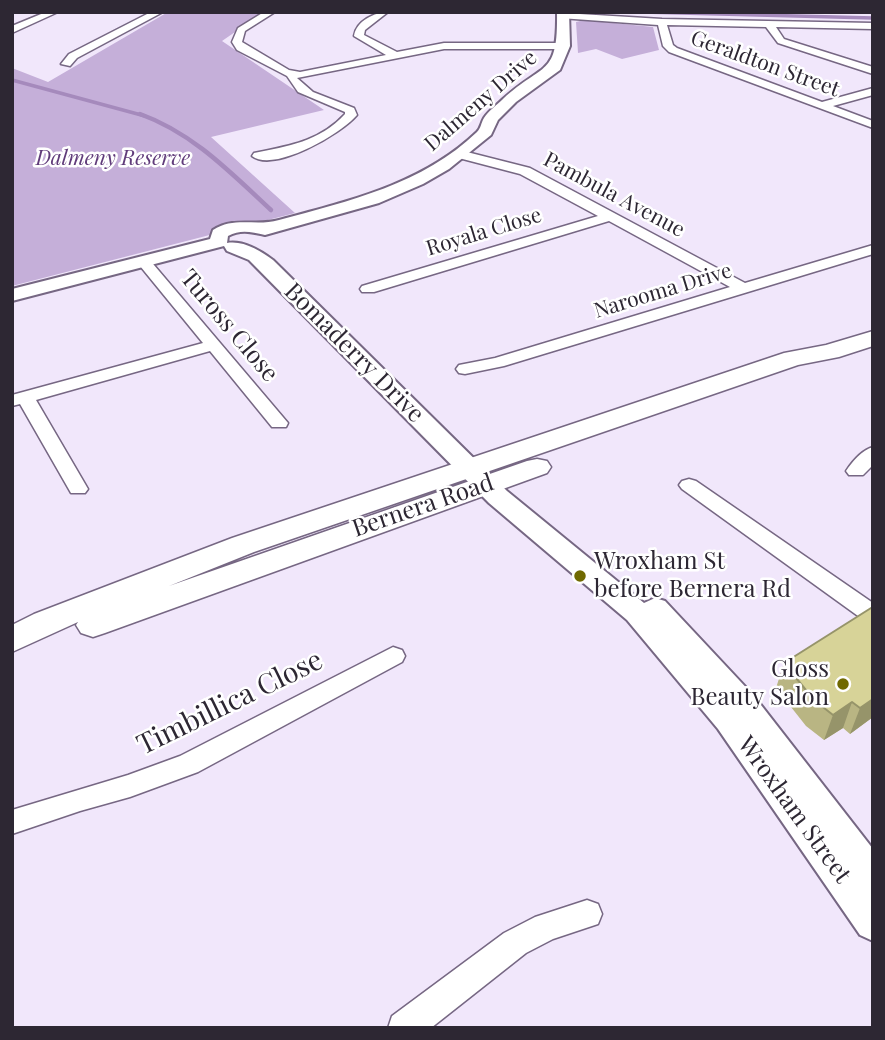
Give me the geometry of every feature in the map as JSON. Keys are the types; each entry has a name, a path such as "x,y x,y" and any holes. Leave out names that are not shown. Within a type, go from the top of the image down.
{"main road":[{"name":"Bernera Road","path":"12,640 46,622 198,562 734,397 808,367 831,352 873,338"},
{"name":"Bernera Road","path":"12,651 56,639 486,474"}],"street":[{"path":"12,30 54,12"},
{"path":"66,64 73,56 159,12"},
{"path":"271,12 241,30 237,42 242,48 294,75 458,45 564,46"},
{"path":"384,12 360,29 359,36 396,56"},
{"path":"563,14 662,22 873,26"},
{"name":"Dalmeny Drive","path":"226,244 254,246 265,235 389,194 430,174 486,132 491,118 511,99 555,67 564,46 563,14"},
{"name":"Geraldton Street","path":"662,22 668,46 673,50 873,125"},
{"path":"769,24 780,41 873,71"},
{"path":"258,156 283,153 306,145 337,128 351,115 350,110 316,97 294,83 291,78 294,75"},
{"path":"821,106 873,91"},
{"name":"Pambula Avenue","path":"459,154 525,170 744,288"},
{"name":"Royala Close","path":"368,289 612,216"},
{"name":"Bomaderry Drive","path":"265,235 282,265 486,474"},
{"path":"12,295 143,261 226,244"},
{"name":"Bomaderry Drive","path":"226,244 264,262 486,474"},
{"name":"Narooma Drive","path":"465,369 498,362 873,249"},
{"name":"Tuross Close","path":"143,261 279,423"},
{"path":"78,489 18,399 213,345"},
{"path":"856,471 873,453"},
{"name":"Wroxham Street","path":"486,474 636,590 695,647 778,748 873,879"},
{"name":"Wroxham Street","path":"486,474 659,635 729,720 873,923"},
{"path":"689,485 873,615"},
{"name":"Timbillica Close","path":"12,822 140,783 189,764 393,656"},
{"path":"404,1028 515,943 546,927 587,914"}],"green space":[{"name":"Dalmeny Reserve","path":"168,12 264,12 222,41 324,110 211,137 295,213 12,286 12,68 48,82"},
{"path":"584,20 653,27 659,50 622,59 596,49 578,53 576,22"}],"building":[{"path":"871,608 873,699 860,708 852,702 833,715 814,700 784,663"}],"waterway":[{"path":"642,12 873,18"},
{"path":"12,80 144,116"},
{"path":"140,114 144,116"},
{"path":"144,116 194,143 226,168 271,210"}],"place":[{"name":"Wroxham St before Bernera Rd","path":"580,576"},
{"name":"Gloss Beauty Salon","path":"843,684"}]}
